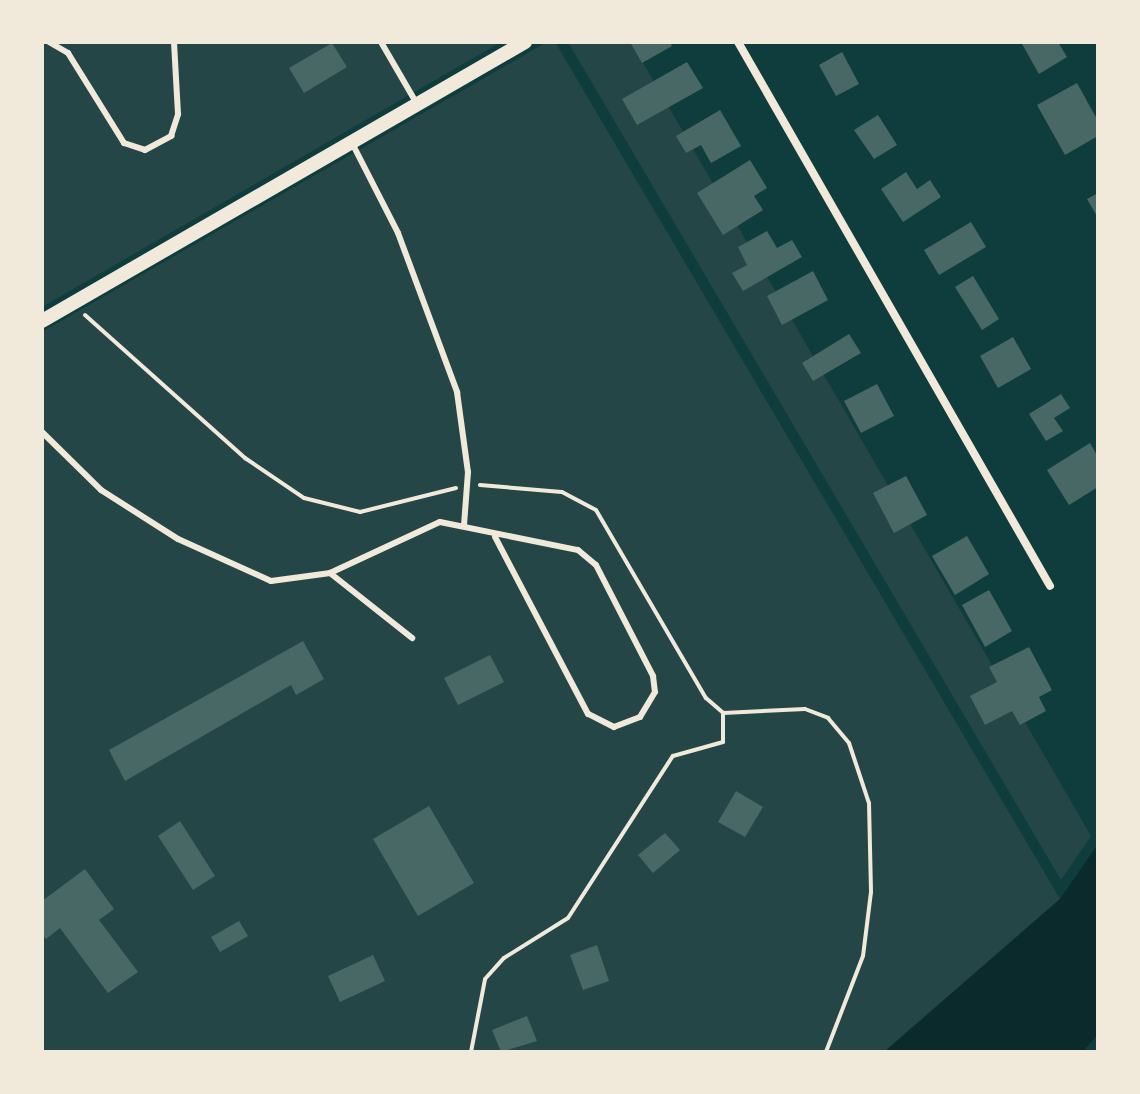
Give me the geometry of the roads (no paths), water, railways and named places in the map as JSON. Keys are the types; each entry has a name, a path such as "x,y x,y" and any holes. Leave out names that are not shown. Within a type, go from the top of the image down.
{"street":[{"path":"42,321 525,42"},
{"path":"738,42 1050,586"}],"lane":[{"path":"49,42 68,53 124,143 145,150 171,136 178,114 174,42"},
{"path":"381,42 417,104"},
{"path":"352,142 398,233 457,392 467,487 464,525"},
{"path":"42,432 101,490 229,564 271,581 330,573 417,528 464,525 495,537 560,542 589,555 653,676 655,692 640,717 614,727 588,714 495,537"},
{"path":"330,573 412,638"}]}
